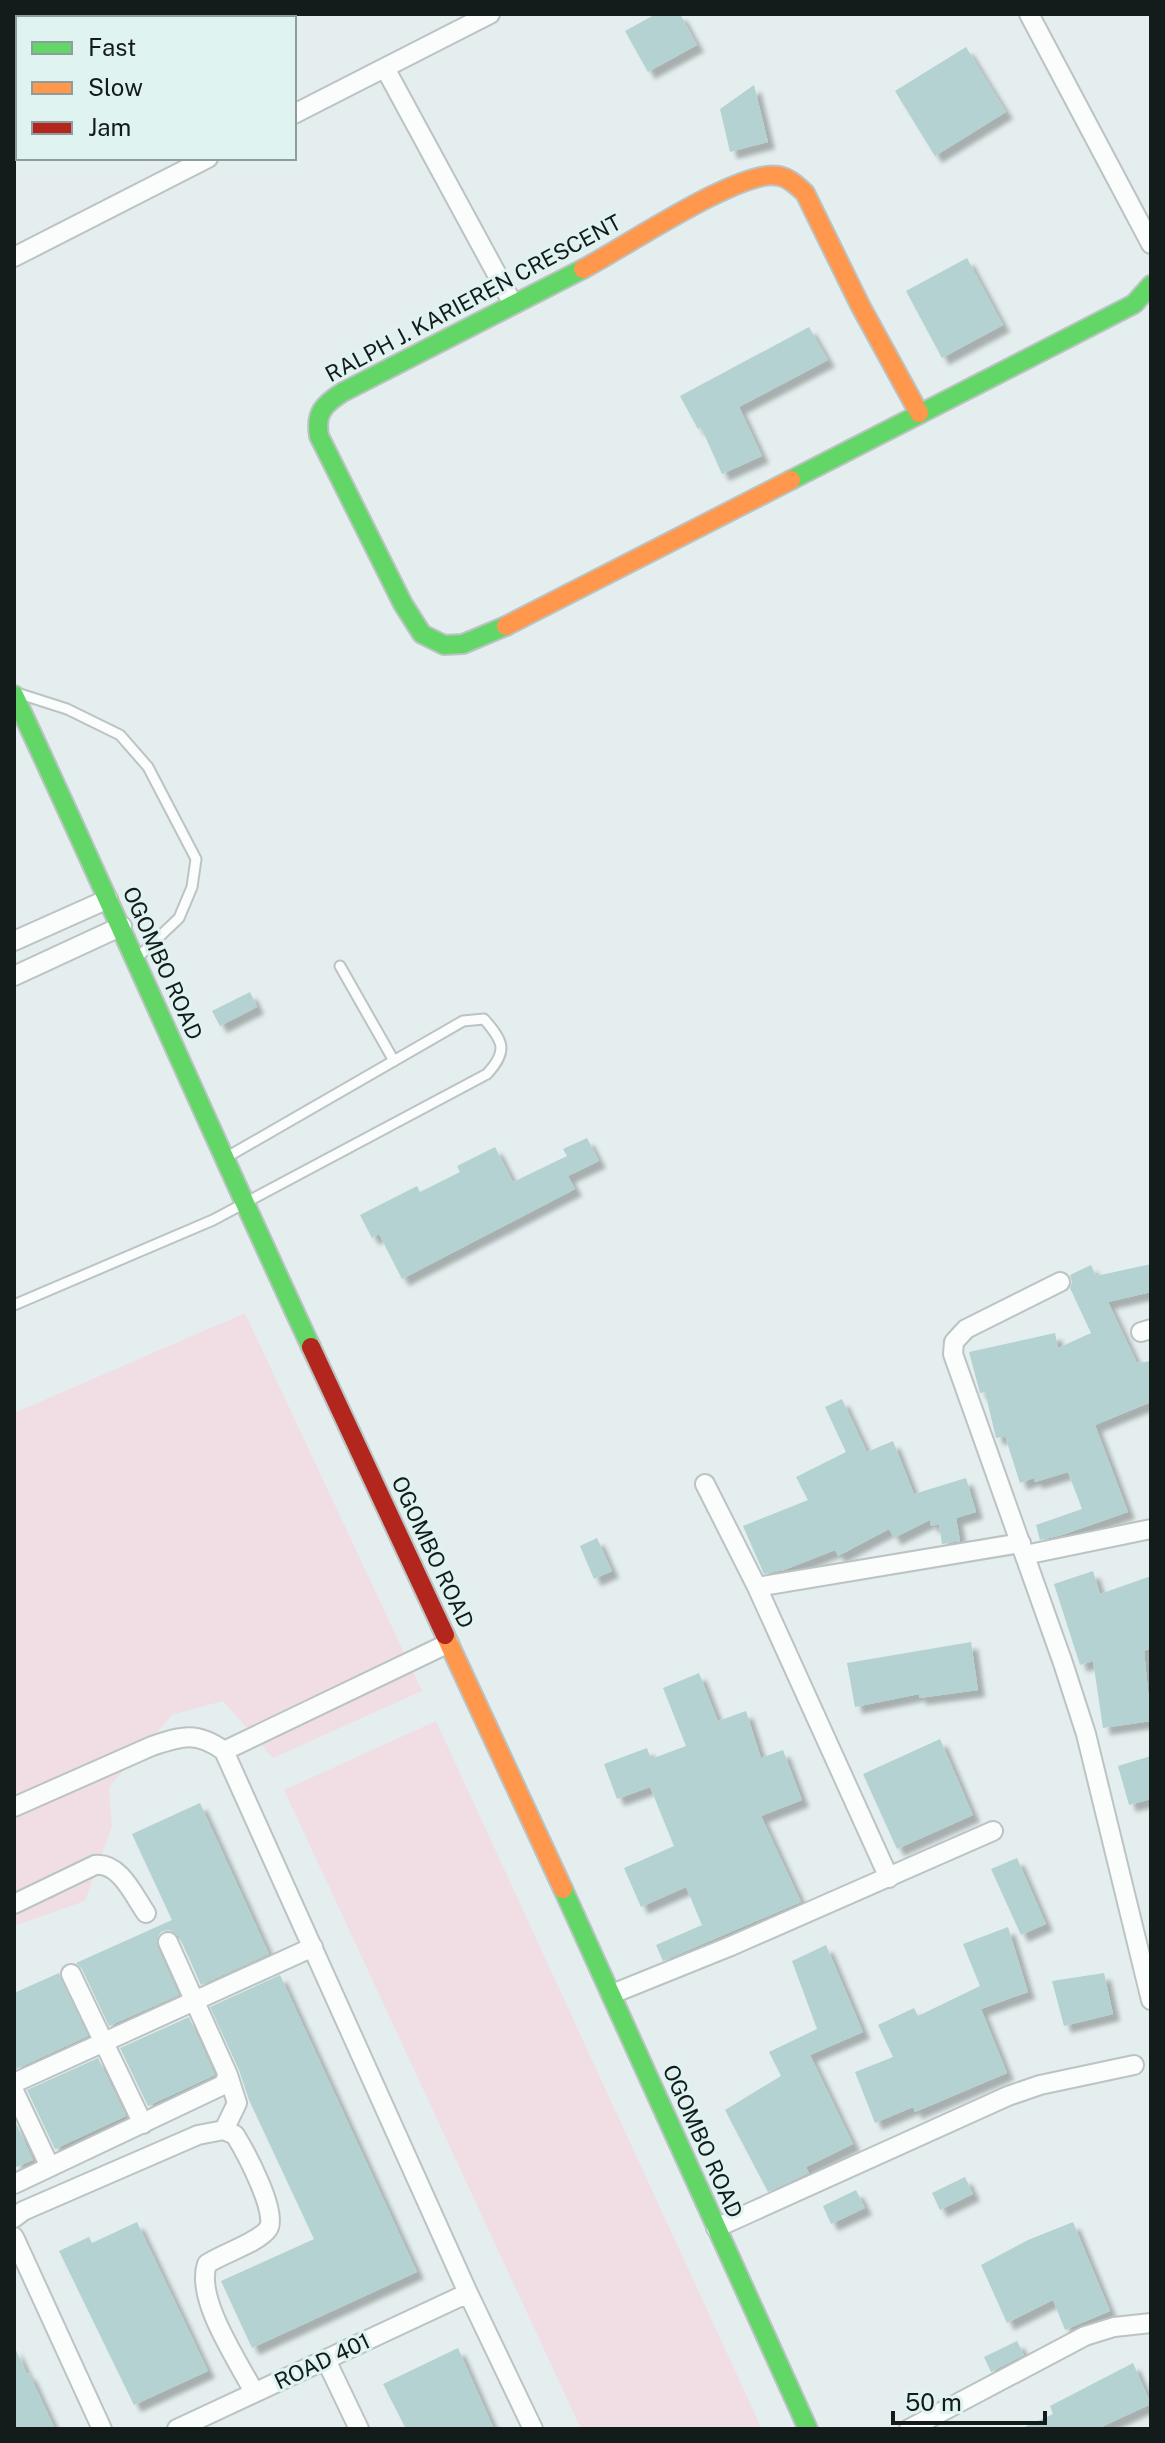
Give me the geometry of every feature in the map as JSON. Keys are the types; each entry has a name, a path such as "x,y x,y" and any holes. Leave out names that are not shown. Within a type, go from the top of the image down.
{"main road":[{"name":"RALPH J. KARIEREN CRESCENT","path":"919,413 861,307 805,193 792,181 777,175 757,178 724,190 589,266 343,392 326,402 317,414 316,425 322,444 403,604 422,634 444,645 463,644 514,623 1134,304 1151,285"},
{"name":"OGOMBO ROAD","path":"14,694 122,926 244,1203 612,1994 808,2429"}],"street":[{"path":"296,113 490,14"},
{"path":"1029,14 1151,244"},
{"path":"385,68 513,304"},
{"path":"14,257 204,160"},
{"path":"14,941 108,899"},
{"path":"14,976 122,926"},
{"path":"1060,1282 966,1329 958,1335 952,1348 1086,1734 1151,2000"},
{"path":"705,1484 757,1587 889,1878"},
{"path":"757,1587 1151,1529"},
{"path":"224,1751 449,1643"},
{"path":"14,1807 152,1746 175,1739 197,1737 209,1740 224,1751 468,2293 533,2429"},
{"path":"612,1994 731,1946 993,1831"},
{"path":"14,1904 103,1864 121,1877 146,1913"},
{"path":"168,1942 197,2001 237,2103 224,2130"},
{"path":"14,2083 313,1947"},
{"path":"71,1974 143,2124"},
{"path":"716,2228 1008,2096 1040,2085 1134,2065"},
{"path":"14,2184 223,2085 228,2075"},
{"path":"14,2091 50,2167"},
{"path":"14,2218 23,2211 198,2135 224,2130 235,2135 271,2213 269,2228 262,2235 207,2264 205,2285 211,2310 254,2392"},
{"path":"14,2237 102,2429"},
{"name":"ROAD 401","path":"177,2429 468,2293"},
{"path":"909,2429 1085,2336 1114,2327 1151,2323"},
{"path":"326,2360 359,2429"}],"lane":[{"path":"14,694 67,709 120,735 148,767 196,859 192,887 179,918 136,959"},
{"path":"340,966 394,1061"},
{"path":"14,1305 213,1220 487,1074 500,1059 502,1049 495,1032 484,1019 463,1021 224,1158"}],"shaded area":[{"path":"245,1313 422,1691 273,1758 223,1701 172,1715 109,1787 112,1827 85,1901 14,1926 14,1413"},
{"path":"436,1721 762,2429 581,2429 284,1790"}],"building":[{"path":"656,14 680,14 697,45 648,72 625,31"},
{"path":"966,47 1006,112 935,156 895,91"},
{"path":"754,85 768,142 730,152 720,109"},
{"path":"967,258 1003,325 942,358 906,291"},
{"path":"809,327 828,360 739,407 762,456 722,474 701,427 698,429 680,396"},
{"path":"250,992 257,1007 220,1026 212,1011"},
{"path":"587,1138 599,1161 568,1176 575,1189 402,1279 379,1234 372,1238 360,1215 417,1186 420,1192 460,1172 457,1166 495,1147 513,1182 567,1156 563,1149"},
{"path":"1151,1264 1151,1292 1108,1302 1137,1363 1151,1361 1151,1402 1095,1425 1128,1512 1040,1540 1036,1525 1082,1509 1068,1472 1020,1483 1005,1436 996,1438 985,1392 980,1393 969,1352 1055,1333 1058,1348 1091,1333 1070,1288 1070,1275 1091,1265 1096,1276"},
{"path":"842,1399 867,1452 893,1441 914,1494 966,1478 976,1512 956,1518 960,1541 942,1544 939,1524 931,1526 930,1520 894,1538 889,1529 838,1556 835,1550 784,1570 764,1574 743,1526 808,1500 796,1477 846,1452 825,1407"},
{"path":"597,1538 612,1571 594,1579 580,1546"},
{"path":"1093,1571 1100,1594 1151,1576 1151,1648 1144,1651 1151,1721 1103,1728 1093,1661 1080,1665 1054,1584"},
{"path":"971,1642 978,1690 919,1698 919,1694 855,1707 847,1663"},
{"path":"699,1673 718,1721 746,1711 761,1758 783,1750 802,1800 761,1816 801,1902 663,1961 656,1945 702,1925 686,1887 641,1907 624,1868 674,1846 650,1787 617,1799 604,1764 647,1748 651,1759 686,1746 663,1688"},
{"path":"940,1739 973,1815 897,1849 863,1774"},
{"path":"1151,1756 1151,1799 1129,1805 1118,1766"},
{"path":"200,1803 269,1954 201,1985 179,1936 170,1930 162,1931 157,1946 179,1995 109,2026 82,1969 76,1963 172,1920 132,1834"},
{"path":"1017,1858 1046,1924 1021,1935 991,1869"},
{"path":"1008,1927 1028,1992 981,2009 1007,2073 915,2112 913,2107 875,2123 855,2072 893,2057 878,2025 914,2008 918,2016 980,1986 963,1944"},
{"path":"826,1945 863,2032 810,2055 853,2144 806,2167 809,2173 768,2192 725,2110 781,2076 769,2052 817,2029 792,1961"},
{"path":"59,1973 88,2036 14,2070 14,1993"},
{"path":"1104,1973 1113,2014 1064,2026 1052,1981"},
{"path":"280,1975 417,2272 252,2348 221,2281 314,2239 249,2100 210,2007"},
{"path":"189,2017 215,2075 148,2106 120,2048"},
{"path":"98,2058 126,2116 55,2149 27,2090"},
{"path":"14,2119 33,2160 14,2168"},
{"path":"965,2177 973,2194 940,2210 932,2193"},
{"path":"856,2190 865,2208 831,2224 823,2206"},
{"path":"137,2222 208,2371 134,2405 59,2251 89,2237 92,2243"},
{"path":"1073,2222 1110,2311 1065,2330 1053,2300 1007,2323 981,2265 1028,2240"},
{"path":"1017,2341 1024,2355 991,2372 984,2357"},
{"path":"14,2346 29,2373 55,2429 14,2429"},
{"path":"458,2348 494,2429 406,2429 383,2384"},
{"path":"1133,2363 1151,2404 1097,2429 1020,2429 1053,2414 1050,2406"}],"traffic: fast":[{"path":"506,626 463,644 444,645 422,634 403,604 319,436 318,421 326,405 343,392 583,269"},
{"path":"791,480 1134,304 1151,285"},
{"path":"14,695 311,1347"},
{"path":"563,1889 808,2429"}],"traffic: slow":[{"path":"583,269 711,196 738,184 762,177 787,179 805,193 861,307 919,413"},
{"path":"506,626 791,480"},
{"path":"445,1635 563,1889"}],"traffic: jam":[{"path":"311,1347 445,1635"}]}
